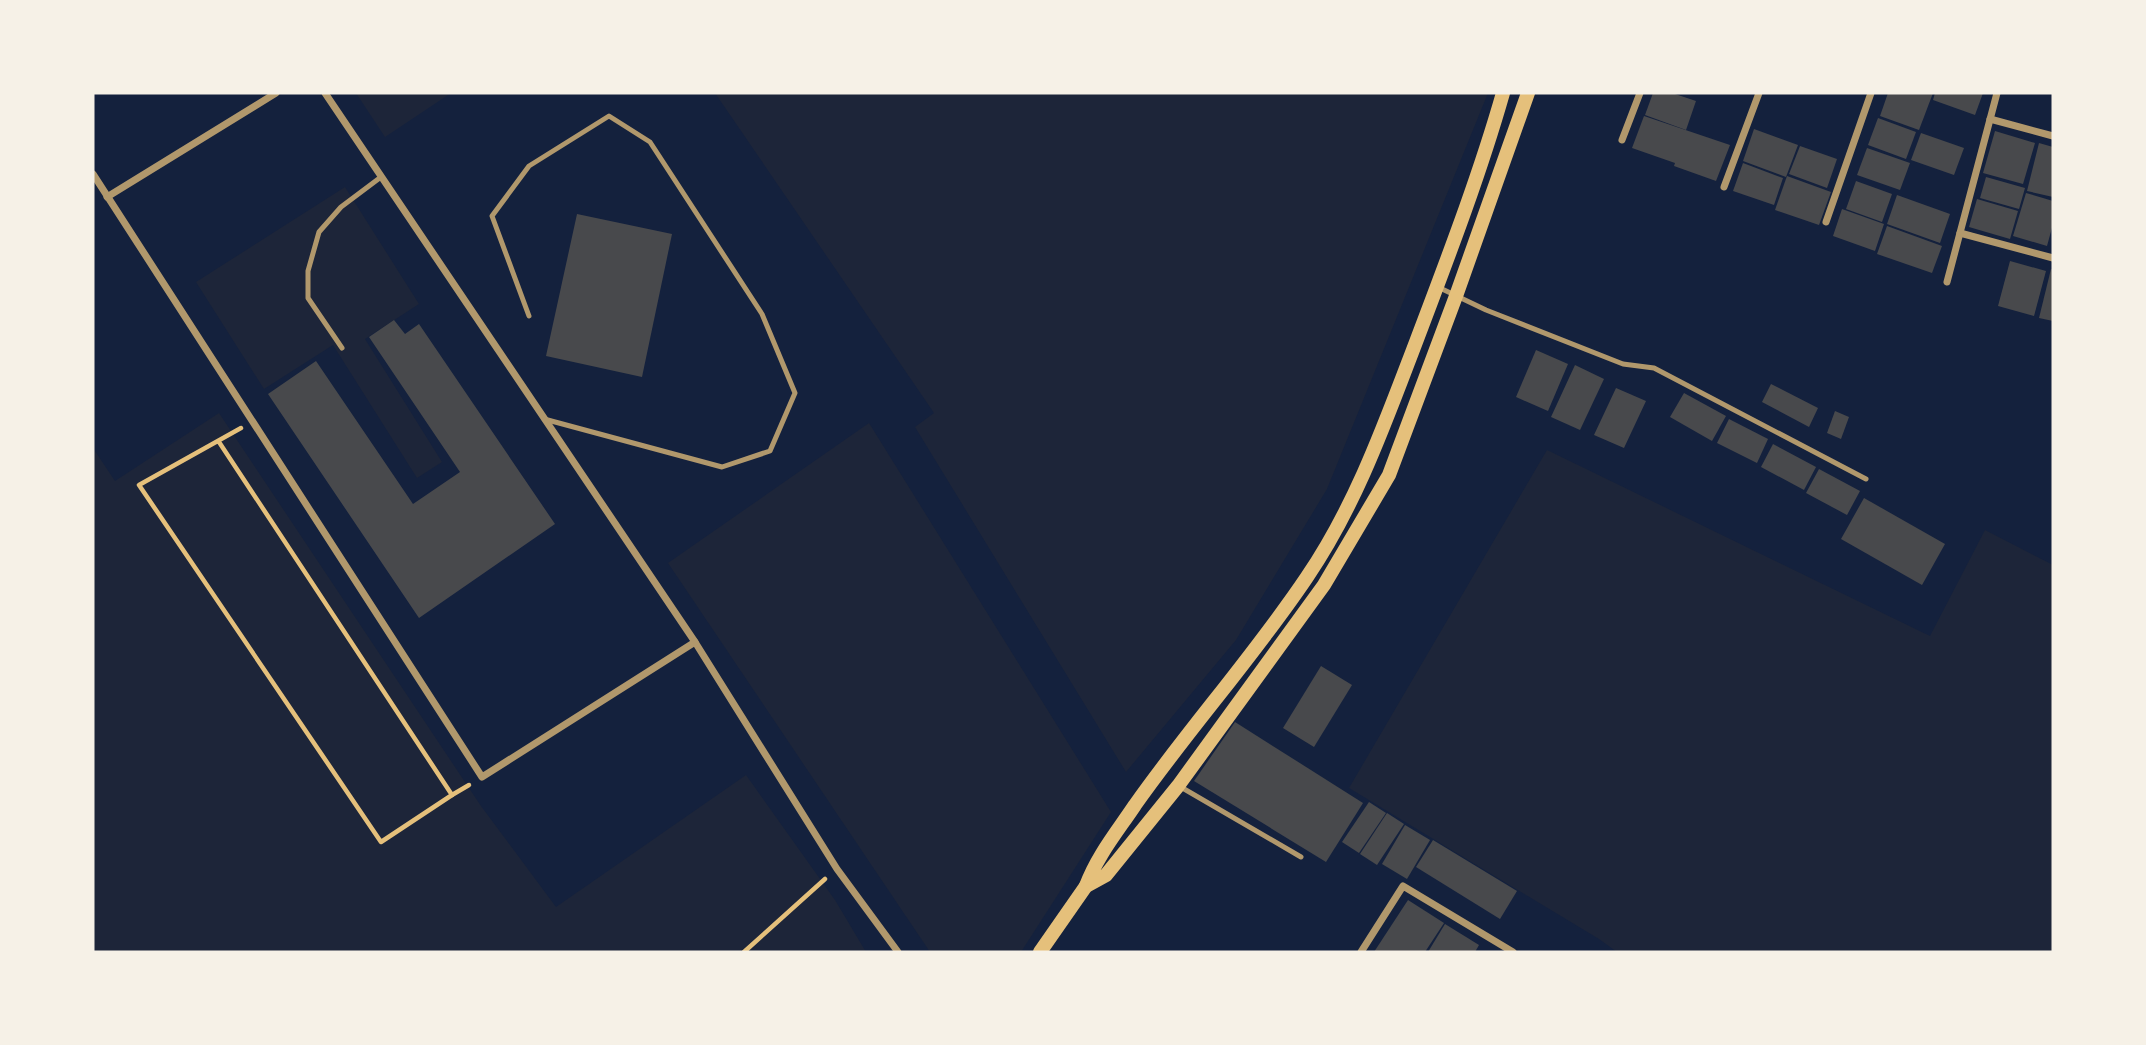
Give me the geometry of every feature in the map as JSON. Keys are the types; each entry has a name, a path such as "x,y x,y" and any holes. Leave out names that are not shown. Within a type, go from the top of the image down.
{"main road":[{"path":"1040,952 1086,886 1094,866 1155,777 1244,665 1308,576 1341,523 1385,421 1437,287 1503,93"},
{"path":"1086,886 1106,875 1178,786 1324,585 1390,475 1528,93"}],"street":[{"path":"107,197 276,93"},
{"path":"325,93 695,642 836,869 898,952"},
{"path":"1622,140 1640,93"},
{"path":"1724,187 1759,93"},
{"path":"1826,222 1871,93"},
{"path":"1947,282 1997,93"},
{"path":"1990,119 2053,136"},
{"path":"93,174 482,777 695,642"},
{"path":"1960,233 2053,258"},
{"path":"1361,952 1403,886 1513,952"}],"lane":[{"path":"528,316 492,216 529,166 609,116 650,142 762,314 795,393 770,451 722,467 544,419"},
{"path":"342,348 309,298 308,271 319,232 341,207 381,177"},
{"path":"1437,287 1486,310 1623,363 1654,369 1866,480"},
{"path":"1178,786 1301,857"}],"path":[{"path":"219,442 452,796 382,842 139,485 252,422"},
{"path":"744,952 836,869"}],"shaded area":[{"path":"356,93 451,93 385,137"},
{"path":"715,93 1488,93 1327,489 1236,640 1126,772 915,427 934,413"},
{"path":"345,187 419,304 365,339 442,462 417,478 333,345 264,389 196,282"},
{"path":"219,413 481,806 556,907 746,775 835,900 866,952 93,952 93,448 115,481"},
{"path":"869,423 1111,812 1021,952 930,952 668,563"},
{"path":"1547,450 1930,636 1985,530 2053,565 2053,952 1617,952 1349,788"}],"building":[{"path":"1653,93 1672,93 1696,101 1686,130 1645,115"},
{"path":"1888,93 1933,93 1919,130 1880,116"},
{"path":"1935,93 1983,93 1975,115 1933,100"},
{"path":"1644,116 1730,145 1716,181 1632,148"},
{"path":"1878,118 1916,132 1906,159 1868,145"},
{"path":"1754,129 1798,145 1786,177 1743,161"},
{"path":"1995,131 2035,143 2023,184 1983,173"},
{"path":"1921,133 1964,148 1954,175 1911,160"},
{"path":"2039,143 2053,147 2053,197 2027,191"},
{"path":"1800,146 1837,159 1827,188 1789,174"},
{"path":"1867,148 1910,163 1900,190 1857,175"},
{"path":"1743,163 1783,178 1774,205 1733,191"},
{"path":"1787,176 1831,192 1819,225 1775,210"},
{"path":"1986,177 2025,188 2019,209 1980,198"},
{"path":"1856,181 1892,194 1882,222 1846,209"},
{"path":"2026,193 2053,201 2053,224 2047,246 2013,236"},
{"path":"1897,195 1950,214 1940,243 1887,224"},
{"path":"1977,199 2018,211 2010,239 1969,227"},
{"path":"1842,209 1884,224 1875,251 1833,236"},
{"path":"577,214 672,234 642,377 546,356"},
{"path":"1887,226 1942,246 1932,273 1877,254"},
{"path":"2010,261 2046,271 2034,316 1998,306"},
{"path":"2051,269 2053,270 2053,321 2039,318"},
{"path":"394,320 405,334 419,324 555,524 419,618 268,394 316,361 413,504 460,472 369,337"},
{"path":"1536,350 1568,364 1548,411 1516,397"},
{"path":"1575,365 1604,379 1580,430 1551,417"},
{"path":"1771,384 1818,408 1809,427 1762,402"},
{"path":"1616,388 1646,401 1624,448 1594,435"},
{"path":"1684,393 1726,416 1712,441 1670,417"},
{"path":"1835,411 1849,417 1841,439 1827,433"},
{"path":"1729,419 1768,439 1757,463 1717,443"},
{"path":"1773,444 1816,467 1804,490 1761,467"},
{"path":"1819,469 1860,491 1847,515 1806,493"},
{"path":"1864,498 1945,544 1922,585 1841,539"},
{"path":"1321,666 1352,685 1314,747 1283,728"},
{"path":"1235,722 1363,803 1326,862 1194,781"},
{"path":"1369,802 1386,813 1359,853 1342,842"},
{"path":"1387,813 1404,824 1377,865 1360,854"},
{"path":"1405,825 1430,840 1407,879 1382,864"},
{"path":"1433,840 1517,891 1500,919 1416,867"},
{"path":"1408,900 1444,923 1425,952 1374,952"},
{"path":"1445,924 1479,945 1475,952 1428,952"}]}
